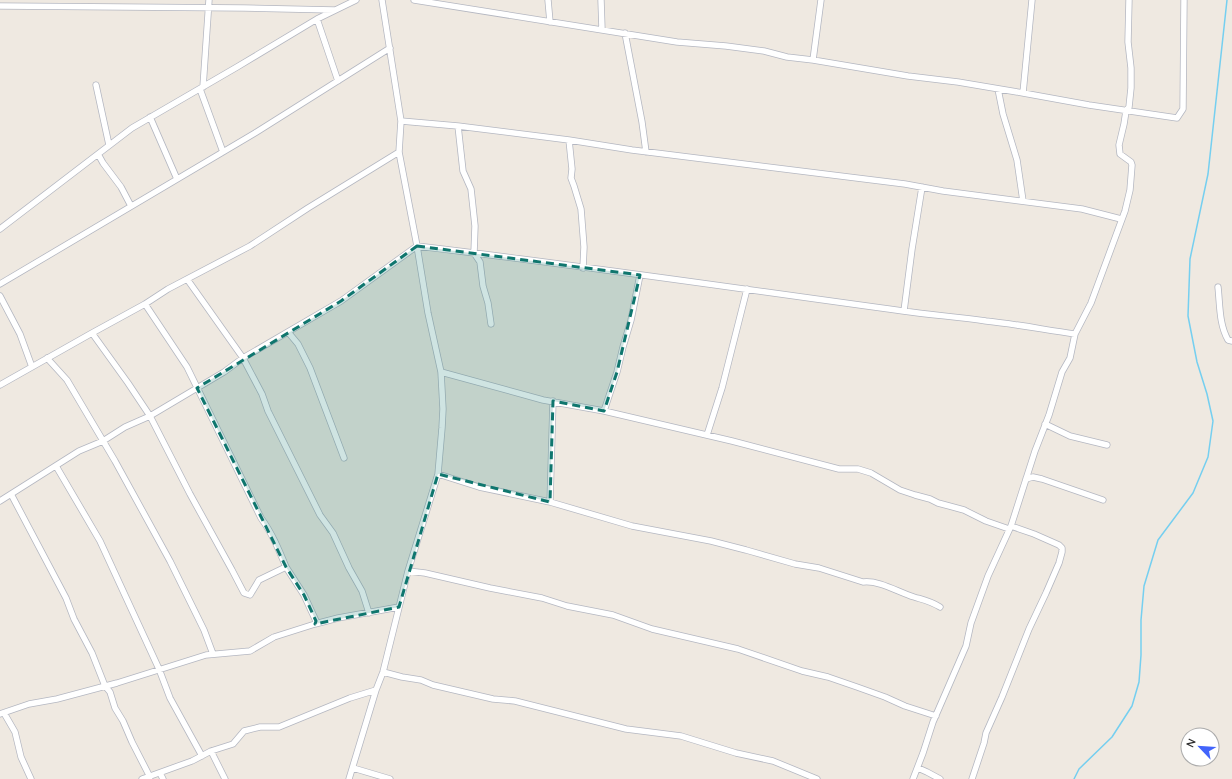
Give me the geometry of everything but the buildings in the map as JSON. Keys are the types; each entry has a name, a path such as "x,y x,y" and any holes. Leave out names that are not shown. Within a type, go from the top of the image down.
{"street":[{"path":"209,0 202,88 223,152"},
{"path":"0,229 132,128 317,20 356,0"},
{"path":"349,779 376,690 383,672 408,571 438,474 443,415 441,372 428,313 399,152 401,121 382,0"},
{"path":"414,0 677,42 764,51 787,57 908,76 958,82 1069,102 1177,118 1183,109 1184,0"},
{"path":"548,0 550,22"},
{"path":"601,0 602,29"},
{"path":"813,60 821,0"},
{"path":"1023,93 1032,0"},
{"path":"913,779 933,722 966,646 971,623 988,576 1010,527 1046,424 1062,372 1070,358 1076,334 1091,303 1128,201 1132,177 1132,165 1131,162 1119,152 1119,145 1126,110 1129,107 1131,88 1131,68 1128,42 1129,0"},
{"path":"0,6 209,7 335,10"},
{"path":"317,20 338,80"},
{"path":"625,33 642,122 646,152"},
{"path":"0,284 223,152 390,48"},
{"path":"96,85 109,145"},
{"path":"998,89 1003,114 1017,160 1023,201"},
{"path":"150,118 177,179"},
{"path":"401,121 458,126 569,140 646,152 922,187 1082,209 1121,218"},
{"path":"458,126 463,171 471,189 475,226 474,253 480,262 483,286 488,303 491,324"},
{"path":"569,140 572,169 571,178 581,209 584,247 583,268"},
{"path":"0,385 145,304 168,289 250,246 399,152"},
{"path":"98,154 121,188 131,206"},
{"path":"904,311 922,187"},
{"path":"0,501 79,452 150,416 224,372 243,358 341,302 416,246 543,261 583,268 640,274 1076,334"},
{"path":"604,411 618,372 623,347 631,320 640,274"},
{"path":"187,279 243,358 262,394 268,411 320,515 333,533 349,568 362,591 369,613"},
{"path":"1218,287 1221,322 1228,340 1232,341"},
{"path":"707,435 724,381 747,289"},
{"path":"0,296 20,334 32,367"},
{"path":"145,304 187,367 261,518 274,539 286,567 304,594 316,621 315,624"},
{"path":"288,332 298,344 310,368 344,458"},
{"path":"92,333 150,416 190,494 244,593 250,595 259,580 286,567"},
{"path":"47,358 67,380 115,461 170,561 204,630 213,654"},
{"path":"441,372 553,401 604,411 707,435 839,469 858,469 871,473 900,490 910,494 964,510 986,521 1034,534 1059,545 1062,548 1059,563 1029,629 986,733 972,779"},
{"path":"550,502 553,401"},
{"path":"1046,424 1070,436 1107,445"},
{"path":"56,466 100,541 159,669 170,698 202,756"},
{"path":"438,474 479,487 550,502 632,526 711,541 795,564 819,568 863,582 870,582 899,590 940,607"},
{"path":"1026,479 1033,477 1042,479 1103,500"},
{"path":"11,494 66,598 74,619 92,653 104,686 110,692 115,708 150,776"},
{"path":"408,571 425,573 542,598 567,606 613,615 652,629 738,649 802,671 828,677 936,716"},
{"path":"31,779 21,757 14,732 2,713 29,704 56,699 104,686 206,655 254,650 274,636 315,624 338,618 399,607"},
{"path":"383,672 421,680 433,685 493,699 515,701 626,729 681,736 736,753 773,762 817,779"},
{"path":"142,779 192,761 211,751 233,744 244,731 260,727 279,727 350,698 376,690"},
{"path":"211,751 225,779"},
{"path":"353,768 390,779"},
{"path":"918,768 940,779"},
{"path":"160,773 163,779"}],"highlighted area":[{"path":"417,246 640,275 617,372 604,411 553,401 550,502 438,474 399,607 315,624 316,621 304,595 286,567 197,388 341,301"}],"waterway":[{"path":"1074,779 1079,769 1112,737 1132,706 1139,682 1141,620 1144,586 1158,540 1193,493 1208,457 1213,421 1207,394 1197,362 1188,316 1190,259 1208,174 1227,0"}]}
